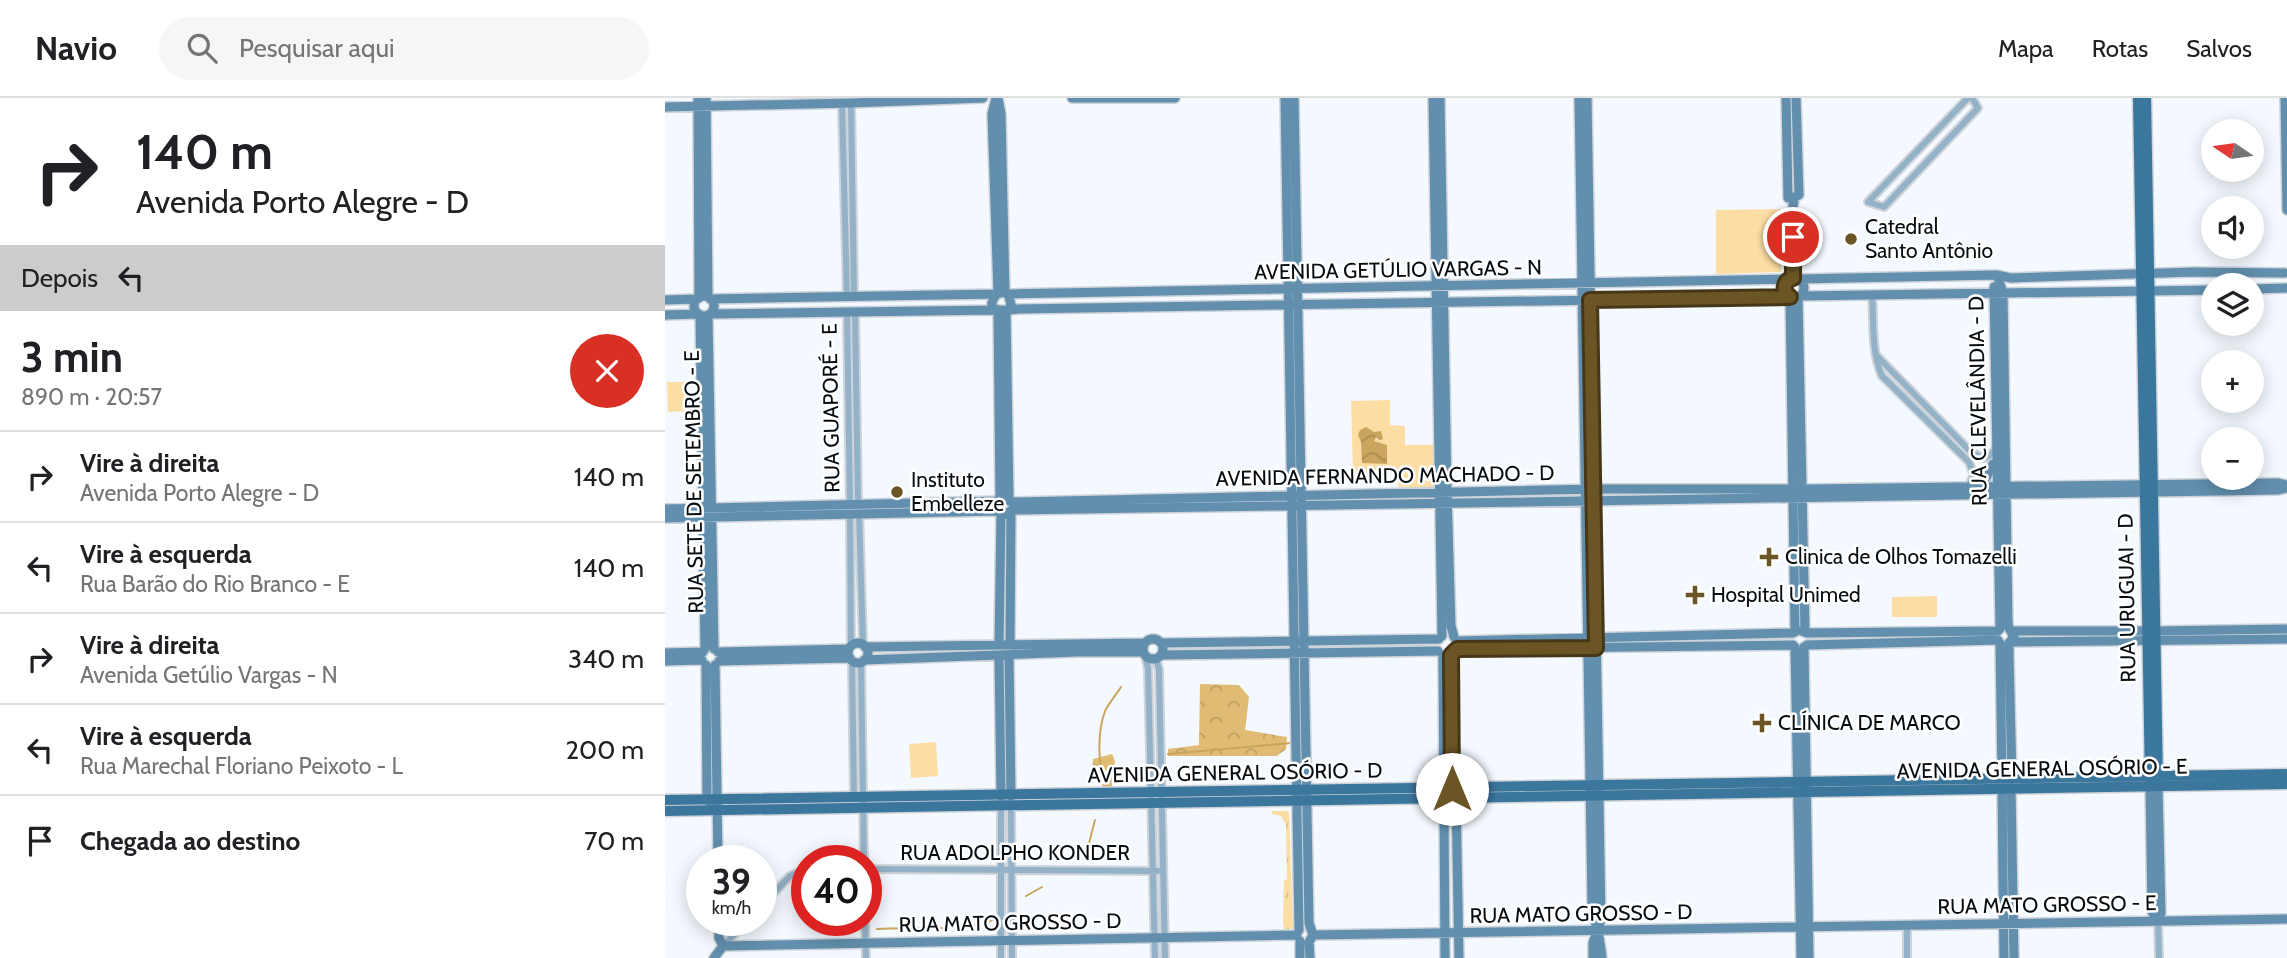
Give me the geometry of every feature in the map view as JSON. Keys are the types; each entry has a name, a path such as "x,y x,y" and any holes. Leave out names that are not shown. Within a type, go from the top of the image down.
{"main road":[{"path":"2138,98 2145,273"},
{"path":"2145,273 2146,98"},
{"name":"RUA URUGUAI - D","path":"2145,273 2154,781"},
{"name":"AVENIDA GENERAL OSÓRIO - E","path":"2154,781 2287,774"},
{"name":"AVENIDA GENERAL OSÓRIO - E","path":"1802,787 2154,781 2287,784"},
{"name":"AVENIDA GENERAL OSÓRIO - D","path":"665,800 714,803 859,803 1802,787"},
{"name":"AVENIDA GENERAL OSÓRIO - D","path":"665,811 714,803"}],"street":[{"path":"665,107 702,102 846,104 983,98"},
{"path":"997,98 992,114 1002,293 1011,302 1002,310 1010,650 1005,744"},
{"path":"1072,98 1175,98"},
{"path":"1285,98 1293,290"},
{"path":"1294,98 1293,305 1303,871 1305,935 1310,958"},
{"path":"1433,98 1440,285"},
{"path":"1440,98 1443,497 1440,638 1450,648"},
{"path":"1579,98 1586,284"},
{"path":"1587,98 1589,500 1596,869 1601,919 1593,943 1593,958"},
{"path":"1786,98 1789,198 1799,195 1796,98"},
{"path":"1970,98 1978,108 1884,207 1868,202 1876,191 1970,98"},
{"path":"2285,98 2287,210"},
{"path":"702,102 703,298 695,309 704,315 713,306 703,298"},
{"path":"846,104 851,125 850,271"},
{"path":"846,104 843,125 851,296"},
{"path":"843,125 851,125"},
{"path":"1794,279 1795,197"},
{"name":"AVENIDA GETÚLIO VARGAS - N","path":"665,300 1997,275 2011,278 2145,273 2286,273"},
{"path":"2286,273 2283,282 2287,288"},
{"name":"RUA CLEVELÂNDIA - D","path":"1997,275 2007,783 2008,924 2004,958"},
{"path":"1794,279 1786,284 1785,290 1795,297"},
{"path":"1794,279 1804,287 1795,297 1800,632"},
{"path":"2264,289 2287,288"},
{"name":"AVENIDA GETÚLIO VARGAS - N","path":"665,316 2201,290"},
{"path":"1002,293 992,302 1002,310"},
{"name":"RUA CLEVELÂNDIA - D","path":"1998,293 1996,449 2001,491"},
{"path":"1872,294 1875,355 1968,454 1973,472 1973,479 1968,487"},
{"name":"RUA GUAPORÉ - E","path":"851,312 854,656 863,845"},
{"name":"RUA SETE DE SETEMBRO - E","path":"704,315 710,657 717,845"},
{"path":"1968,454 1988,457 1996,449"},
{"path":"1968,487 1981,482 1991,473 1996,449"},
{"path":"1797,493 2223,488 2279,483 2287,486"},
{"path":"1797,493 1968,487 2001,491"},
{"name":"AVENIDA FERNANDO MACHADO - D","path":"665,517 854,508 1297,507 1589,489 1797,493"},
{"name":"AVENIDA FERNANDO MACHADO - D","path":"1005,506 1297,494 1589,500 1797,493"},
{"path":"1005,506 999,651 1011,870 1012,958"},
{"name":"RUA GUAPORÉ - E","path":"854,508 864,646"},
{"name":"AVENIDA FERNANDO MACHADO - D","path":"665,509 707,513"},
{"path":"1443,523 1451,626 1444,863 1445,958"},
{"path":"665,661 710,657 854,656 1010,650 1144,650 1159,657 1592,643 1800,632 2151,636 2287,629"},
{"path":"1800,632 1809,637 1800,646 1804,928 1801,958"},
{"path":"1800,632 1791,639 1800,646"},
{"path":"2230,634 2287,639"},
{"path":"1155,958 1159,938 1163,871 1148,668 1144,650 1152,639 1161,643 1299,643 1440,638 1446,635 1450,648"},
{"path":"1708,636 1709,647"},
{"path":"1592,643 1709,647 1800,646 2005,636"},
{"path":"854,656 857,643 864,646 999,651"},
{"path":"1161,643 1154,871 1159,938 1165,958"},
{"path":"854,656 867,652 864,646"},
{"path":"665,653 710,657"},
{"name":"RUA URUGUAI - D","path":"2154,781 2155,854 2161,913 2158,920 2159,958"},
{"path":"1448,793 1457,863 1459,958"},
{"path":"1001,958 1001,870 1006,801"},
{"path":"1444,863 1457,863"},
{"name":"RUA ADOLPHO KONDER","path":"882,869 1163,871"},
{"path":"777,889 791,876"},
{"name":"RUA MATO GROSSO - E","path":"1804,928 2287,919"},
{"name":"RUA CLEVELÂNDIA - D","path":"2008,924 2014,958"},
{"path":"1907,926 1907,958"},
{"path":"1804,928 1809,958"},
{"name":"RUA MATO GROSSO - D","path":"723,946 1804,928"},
{"path":"1597,931 1602,958"},
{"path":"1300,958 1305,935"},
{"path":"719,936 723,946"},
{"path":"714,958 733,936"},
{"path":"866,936 866,958"}],"green space":[{"path":"1781,209 1781,272 1716,274 1716,210"},
{"path":"667,382 686,382 687,411 668,412"},
{"path":"1390,400 1390,425 1405,426 1405,445 1435,445 1435,487 1398,487 1398,473 1353,474 1351,401"},
{"path":"1937,596 1937,617 1892,617 1892,597"},
{"path":"1200,684 1239,685 1249,697 1245,730 1287,737 1286,749 1277,756 1168,756 1168,749 1199,745"},
{"path":"936,742 938,776 911,778 909,744"},
{"path":"1112,754 1115,761 1112,787 1103,787 1099,779 1092,774 1093,759"},
{"path":"1272,811 1289,811 1293,929 1284,929 1283,923 1284,880 1287,879 1286,825 1281,816 1272,814"}],"water":[{"path":"1366,427 1374,432 1381,431 1383,439 1376,437 1374,441 1387,445 1387,464 1362,463 1358,435 1360,430"}],"waterway":[{"path":"1102,780 1099,746 1102,719 1121,687"},
{"path":"1168,754 1291,743"},
{"path":"1085,859 1095,820"},
{"path":"1026,896 1042,887"},
{"path":"882,929 953,928 992,920"}],"place":[{"name":"Catedral Santo Antônio","path":"1851,239"},
{"name":"Instituto Embelleze","path":"897,492"},
{"name":"Clinica de Olhos Tomazelli","path":"1769,557"},
{"name":"Hospital Unimed","path":"1695,595"},
{"name":"CLÍNICA DE MARCO","path":"1762,723"}],"route":[{"path":"1452,789 1451,655 1457,649 1596,648 1590,300 1790,297 1785,287 1787,281 1793,278 1793,237"}]}
